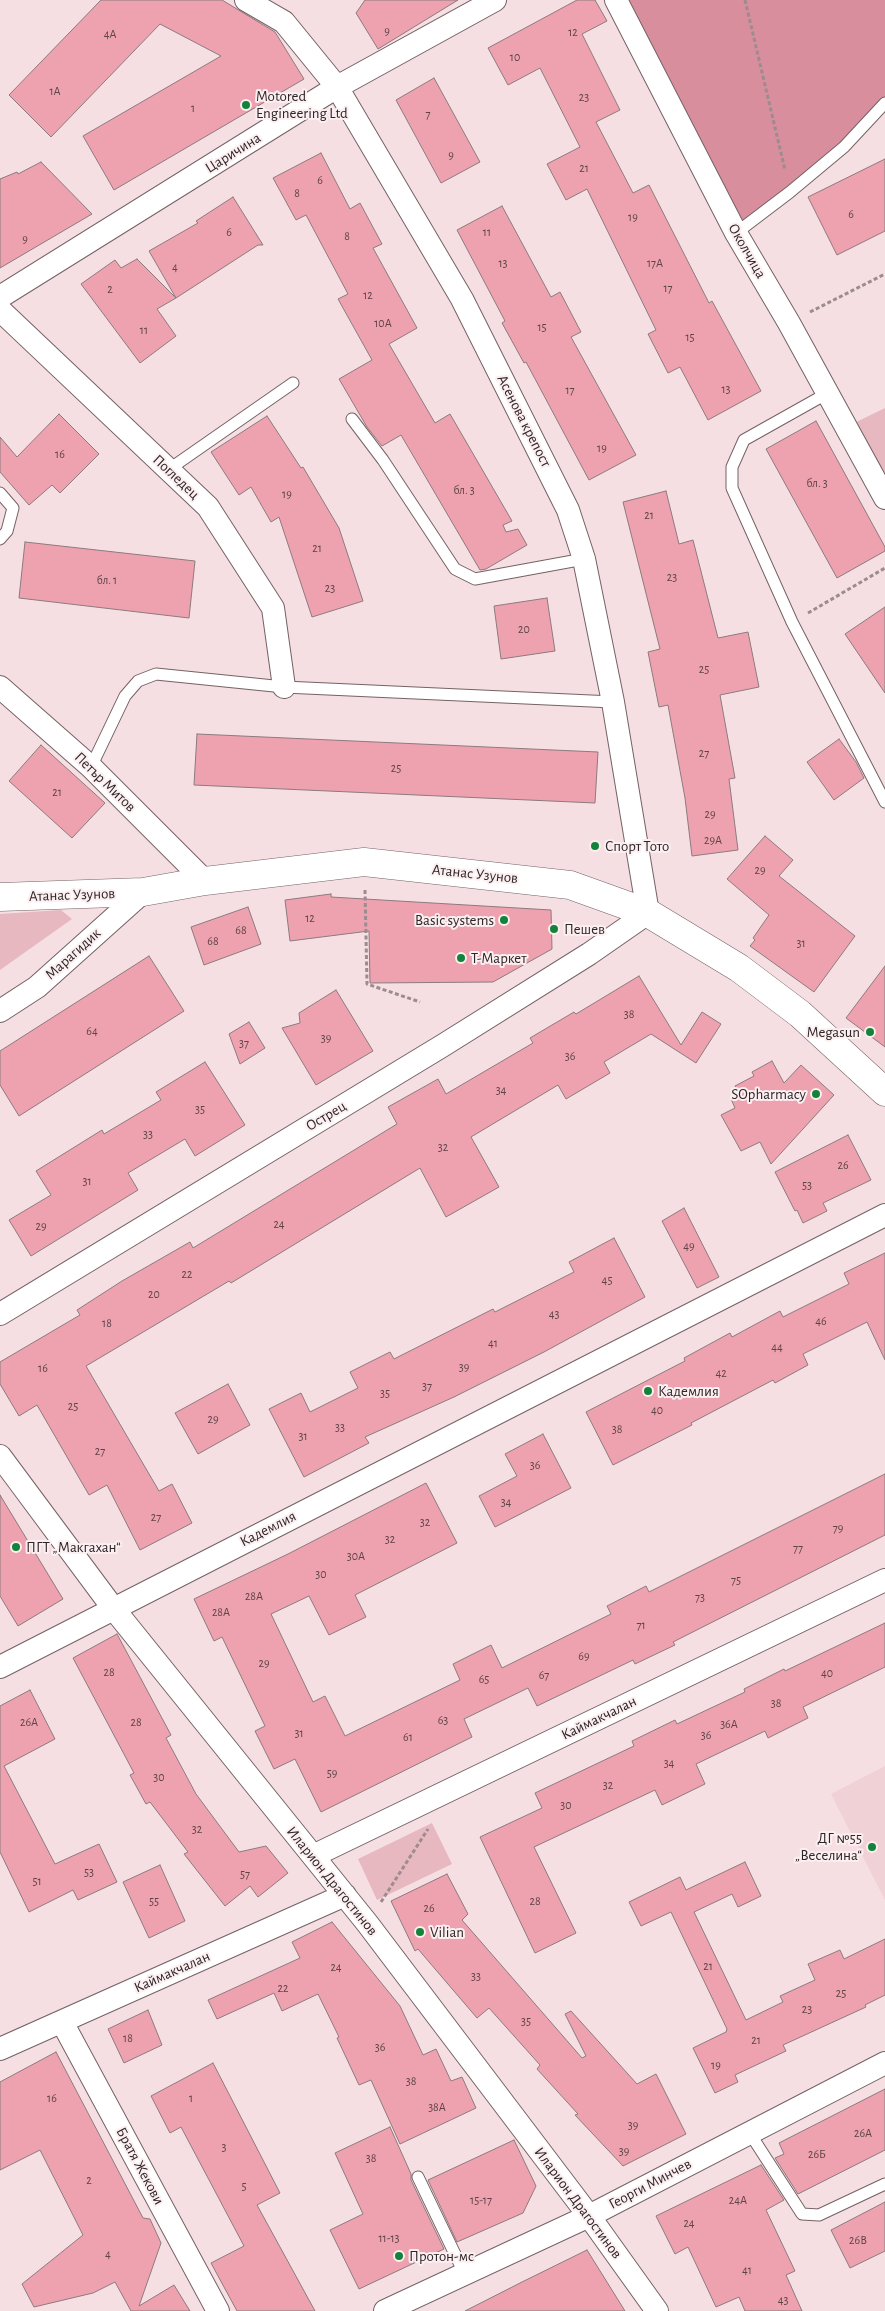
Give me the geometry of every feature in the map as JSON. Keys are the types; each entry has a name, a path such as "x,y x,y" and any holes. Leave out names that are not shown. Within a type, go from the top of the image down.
{"street":[{"name":"Асенова крепост","path":"246,0 284,22 337,88 462,299 568,510 584,559 613,702 648,913"},
{"name":"Царичина","path":"0,297 337,88 495,0"},
{"name":"Околчица","path":"616,0 736,233 789,323 826,394 885,498"},
{"name":"Погледец","path":"0,310 208,507 273,608 284,687"},
{"name":"Петър Митов","path":"0,687 91,767 205,882"},
{"name":"Атанас Узунов","path":"0,897 143,892 205,882 364,862 570,885 648,913 739,968 800,1014 885,1092"},
{"name":"Марагидик","path":"0,1011 37,987 143,892"},
{"name":"Острец","path":"0,1314 442,1046 589,954 648,913"},
{"name":"Кадемлия","path":"0,1667 885,1215"},
{"name":"Иларион Драгостинов","path":"0,1456 113,1608 367,1923 589,2216 657,2311"},
{"name":"Каймакчалан","path":"313,1856 885,1580"},
{"name":"Каймакчалан","path":"0,2049 344,1895"},
{"name":"Братя Жекови","path":"62,2022 218,2311"},
{"name":"Георги Минчев","path":"390,2310 464,2273 589,2216 885,2063"}],"lane":[{"path":"736,233 790,192 844,147 885,103"},
{"path":"168,470 293,383"},
{"path":"826,394 744,440 732,467 732,488 792,622 885,802"},
{"path":"352,419 383,460 455,569 475,579 584,559"},
{"path":"0,493 13,508 7,531 0,539"},
{"path":"91,767 125,696 138,681 156,674 284,687 613,702"},
{"path":"749,2132 802,2214 819,2215 885,2184"},
{"path":"418,2177 464,2273"}],"path":[{"path":"745,0 790,192"},
{"path":"789,323 885,274"},
{"path":"792,622 885,568"},
{"path":"364,862 367,984 420,1002"},
{"path":"367,1923 430,1826"}],"shaded area":[{"path":"616,0 885,0 885,103 844,147 736,233"},
{"path":"885,408 885,498 846,427"},
{"path":"61,910 72,919 0,970 0,914"},
{"name":"ДГ №55 „Веселина“","path":"885,1766 885,1900 831,1794"},
{"path":"432,1823 452,1864 377,1900 358,1859"}],"building":[{"path":"101,0 222,0 275,32 304,79 114,190 83,136 221,56 160,24 51,137 9,95"},
{"path":"365,0 458,0 378,49 356,13"},
{"path":"577,0 595,0 607,21 582,34 620,110 596,122 633,193 649,185 709,303 712,301 761,391 708,420 680,367 668,373 648,334 656,330 587,189 566,200 547,164 580,147 540,68 508,85 488,48"},
{"path":"434,78 480,162 441,183 396,100"},
{"path":"321,153 350,209 360,203 382,244 373,248 417,328 389,344 435,423 450,414 512,521 503,525 506,532 518,529 527,545 486,569 480,570 401,435 382,446 367,427 339,379 372,360 338,299 348,294 306,215 296,220 273,178"},
{"path":"885,159 885,231 837,255 808,197"},
{"path":"41,162 92,214 0,268 0,179 17,172 18,174"},
{"path":"233,197 263,245 258,245 176,298 149,251 198,223 196,221"},
{"path":"502,206 551,297 560,292 581,332 571,337 636,455 589,480 526,362 524,363 502,323 505,321 457,230"},
{"path":"137,259 176,298 157,309 176,336 140,363 81,284 115,260 121,268"},
{"path":"59,414 99,454 60,493 52,485 29,505 0,472 0,437 17,457"},
{"path":"267,416 301,468 303,467 339,528 363,601 312,617 279,517 271,522 251,487 239,495 211,452"},
{"path":"816,421 885,547 885,551 837,578 766,449"},
{"path":"666,491 679,544 693,540 718,638 748,632 759,687 720,695 735,778 729,779 738,850 692,856 685,798 668,705 659,707 648,652 660,649 623,502"},
{"path":"25,542 195,561 189,618 19,598"},
{"path":"547,598 555,651 501,659 494,606"},
{"path":"885,607 885,693 845,634"},
{"path":"197,734 598,752 595,803 194,785"},
{"path":"839,739 856,762 864,778 834,800 807,762"},
{"path":"41,745 105,803 72,838 9,781"},
{"path":"765,836 793,860 779,876 855,936 814,992 750,946 755,940 753,938 769,915 727,879"},
{"path":"331,894 331,897 551,910 552,949 493,982 370,983 369,931 290,941 285,900"},
{"path":"248,907 261,944 204,965 191,927"},
{"path":"149,956 184,1011 19,1116 0,1085 0,1051"},
{"path":"885,966 885,1047 846,1018"},
{"path":"639,976 681,1045 702,1012 721,1024 696,1063 651,1034 604,1062 610,1073 566,1099 558,1085 471,1137 499,1187 446,1217 420,1168 231,1283 229,1281 86,1366 159,1491 172,1484 192,1523 140,1550 107,1485 89,1495 37,1405 19,1416 0,1384 0,1362 80,1315 77,1310 122,1281 190,1242 193,1248 397,1124 388,1107 438,1079 446,1094 533,1043 530,1038 574,1012 576,1014"},
{"path":"336,990 373,1051 316,1085 282,1028 300,1023 299,1013"},
{"path":"249,1022 265,1048 240,1064 229,1034"},
{"path":"772,1061 784,1083 801,1065 834,1095 771,1164 760,1142 741,1151 721,1115 735,1108 731,1099 739,1094 735,1086 754,1076 752,1072"},
{"path":"205,1062 245,1125 195,1156 185,1139 128,1173 138,1190 31,1256 9,1220 51,1195 36,1171 102,1130 104,1134 161,1100 156,1092"},
{"path":"848,1135 871,1180 823,1203 827,1211 803,1223 775,1172"},
{"path":"684,1208 719,1277 697,1288 662,1221"},
{"path":"614,1238 645,1297 544,1352 454,1397 365,1437 369,1443 304,1477 269,1409 301,1393 310,1412 358,1388 350,1372 390,1352 394,1359 493,1309 495,1312 574,1272 569,1262"},
{"path":"885,1253 885,1360 867,1322 803,1354 808,1365 775,1383 773,1380 691,1423 692,1425 613,1465 586,1412 685,1361 684,1358 730,1333 732,1337 780,1311 783,1317 849,1284 844,1273"},
{"path":"228,1384 250,1425 198,1454 175,1413"},
{"path":"543,1434 571,1488 495,1527 479,1496 517,1476 505,1454"},
{"path":"885,1474 885,1535 673,1642 675,1645 635,1664 633,1660 537,1706 528,1688 464,1719 472,1737 321,1812 295,1759 274,1769 255,1731 265,1726 222,1637 214,1641 194,1599 288,1554 426,1483 457,1543 355,1595 366,1617 329,1635 309,1596 271,1614 313,1702 325,1696 345,1736 460,1680 453,1664 491,1645 502,1668 611,1614 607,1606 646,1586 649,1592"},
{"name":"ПГТ „Макгахан“","path":"0,1495 63,1599 18,1626 0,1596"},
{"path":"885,1623 885,1667 803,1707 808,1718 768,1738 765,1731 696,1764 705,1784 662,1805 655,1790 534,1847 576,1933 535,1953 480,1837 542,1808 535,1793 634,1746 632,1741 675,1720 677,1724 745,1692 744,1689 784,1669 785,1671"},
{"path":"117,1634 171,1735 166,1738 196,1794 239,1852 266,1846 288,1873 258,1897 250,1886 225,1906 184,1854 188,1852 150,1802 146,1804 130,1775 134,1773 73,1658"},
{"path":"30,1690 55,1739 4,1766 55,1864 99,1844 117,1882 78,1900 73,1890 29,1912 0,1852 0,1706"},
{"path":"745,1862 761,1896 738,1907 732,1894 694,1912 746,2020 783,2002 780,1996 815,1980 808,1964 840,1950 844,1959 885,1939 885,1995 865,2005 866,2007 783,2045 786,2051 735,2075 738,2082 715,2093 693,2048 726,2032 727,2029 671,1912 641,1926 629,1902 680,1877 686,1890"},
{"path":"160,1865 185,1921 149,1938 123,1882"},
{"path":"447,1874 468,1914 462,1920 582,2058 586,2056 565,2014 571,2011 637,2084 656,2074 686,2134 623,2166 575,2115 578,2114 537,2069 540,2065 489,2008 477,2018 418,1949 415,1951 391,1901"},
{"path":"332,1922 400,2006 423,2055 436,2049 451,2081 462,2077 476,2108 400,2144 371,2080 359,2085 318,1994 282,2011 274,1993 217,2019 208,2000 300,1958 292,1942"},
{"path":"148,2010 162,2045 124,2063 108,2029"},
{"path":"56,2052 143,2218 150,2219 161,2243 139,2306 174,2285 190,2311 131,2311 115,2282 93,2293 34,2307 22,2284 83,2235 40,2150 0,2170 0,2082"},
{"path":"213,2063 280,2193 257,2205 315,2311 237,2311 211,2263 244,2246 181,2127 170,2133 151,2096"},
{"path":"885,2089 885,2150 798,2194 775,2158 784,2154 779,2143"},
{"path":"390,2127 411,2174 411,2180 444,2249 359,2289 330,2230 363,2214 335,2153"},
{"path":"514,2140 536,2186 523,2213 457,2242 428,2180"},
{"path":"761,2165 784,2200 766,2210 795,2271 786,2275 802,2311 745,2311 739,2297 716,2307 688,2247 675,2254 656,2216"},
{"path":"885,2202 885,2251 850,2268 831,2230"},
{"path":"587,2250 625,2311 465,2311 522,2282"}],"place":[{"name":"Motored Engineering Ltd","path":"246,105"},
{"name":"Спорт Тото","path":"595,846"},
{"name":"Basic systems","path":"504,920"},
{"name":"Пешев","path":"554,929"},
{"name":"Т-Маркет","path":"461,958"},
{"name":"Megasun","path":"870,1032"},
{"name":"SOpharmacy","path":"816,1094"},
{"name":"Кадемлия","path":"648,1391"},
{"name":"ПГТ „Макгахан“","path":"16,1547"},
{"name":"ДГ №55 „Веселина“","path":"872,1847"},
{"name":"Vilian","path":"420,1932"},
{"name":"Протон-мс","path":"399,2256"}]}
